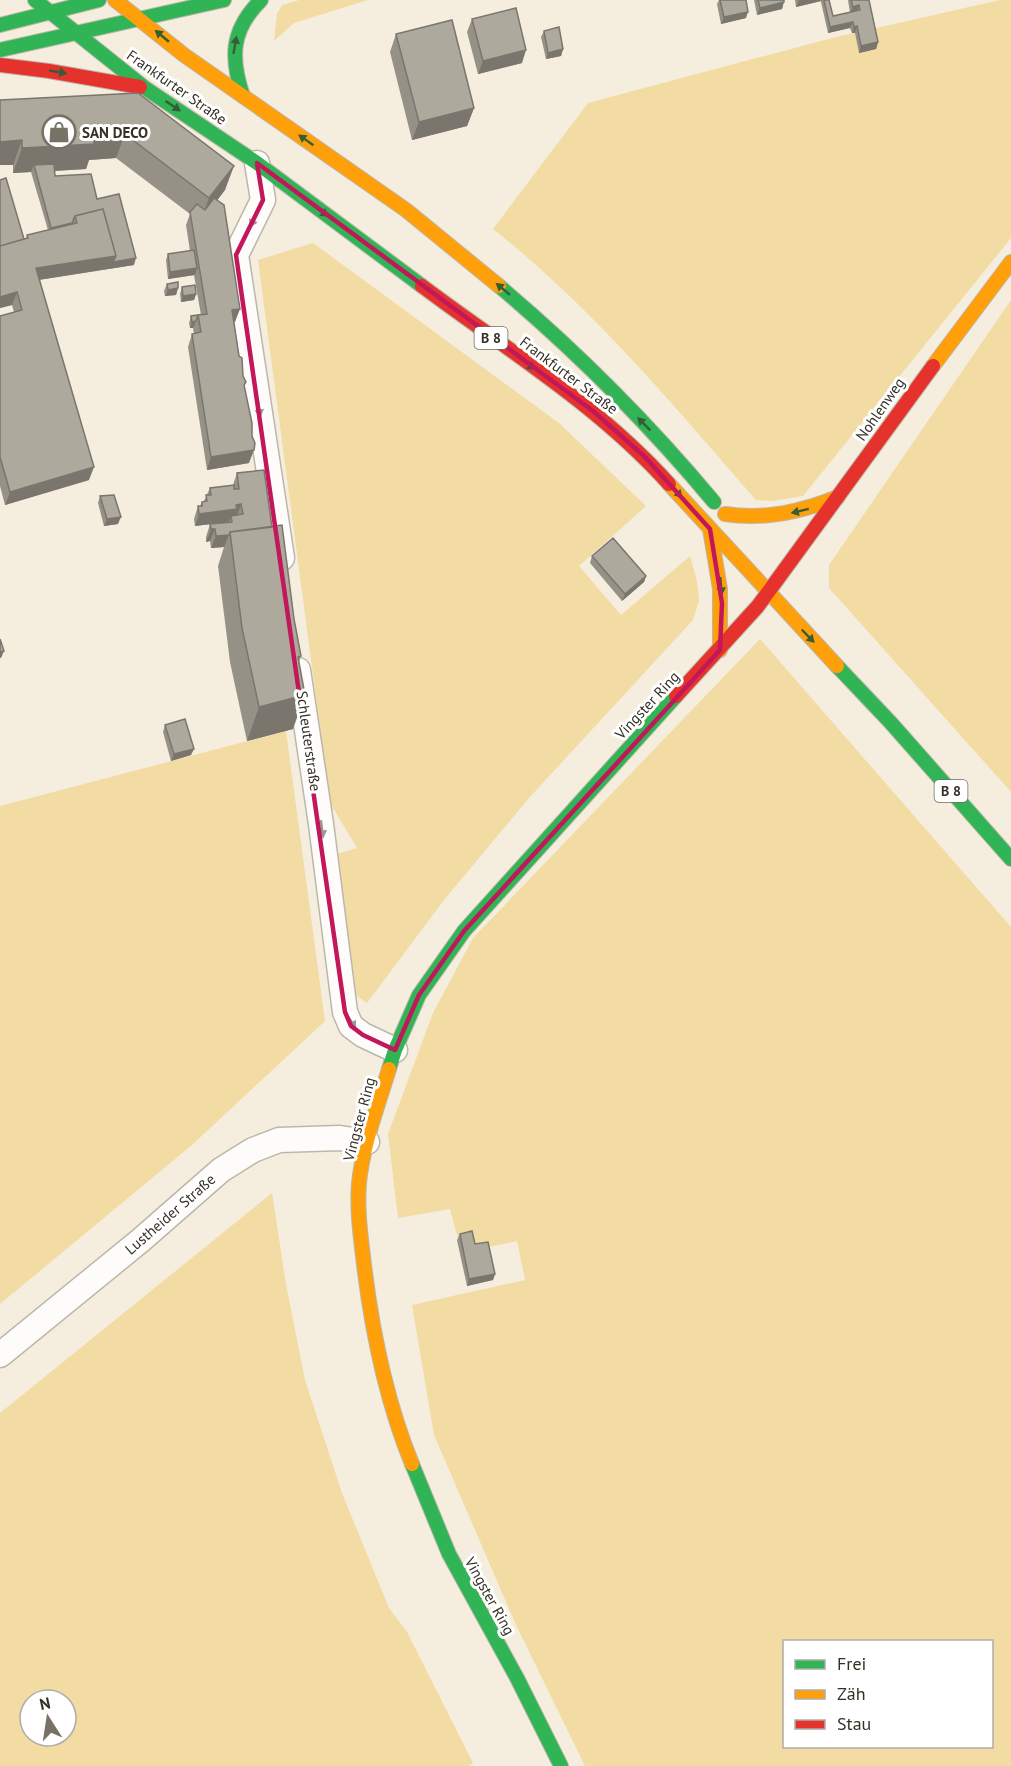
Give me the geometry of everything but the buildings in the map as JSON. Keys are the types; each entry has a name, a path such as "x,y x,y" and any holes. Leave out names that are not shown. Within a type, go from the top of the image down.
{"main road":[{"name":"Frankfurter Straße","path":"35,0 146,88 257,163 593,411 645,457 768,593 891,723 1011,859"},
{"path":"0,25 99,0"},
{"name":"Frankfurter Straße","path":"115,0 184,55 406,210 550,329 671,450 739,531"},
{"path":"0,50 224,0"},
{"path":"243,96 234,68 233,49 239,28 252,8 261,0"},
{"path":"0,65 146,88"},
{"name":"Nohlenweg","path":"783,583 838,497 907,400 1011,262"},
{"path":"725,514 740,517 773,516 813,508 838,497"},
{"path":"710,529 720,574 722,627 720,650"},
{"path":"767,563 783,583"},
{"name":"Vingster Ring","path":"561,1766 517,1678 449,1554 393,1412 369,1312 359,1222 359,1184 367,1142 395,1050 419,995 464,931 526,860 720,650 768,593 783,583"},
{"name":"Frankfurter Straße","path":"839,647 891,723"}],"street":[{"path":"257,163 263,201 236,255 285,579"},
{"name":"Schleuterstraße","path":"295,649 321,824 345,1012 351,1026 363,1035 395,1050"},
{"name":"Lustheider Straße","path":"0,1354 141,1240 221,1170 253,1150 279,1140 340,1138 367,1142"}],"highlighted area":[{"path":"257,163 593,411 645,457 710,529 722,603 720,650 464,931 419,995 395,1050 363,1035 351,1026 345,1012 236,255 263,200"}],"shaded area":[{"path":"299,0 368,0 294,23 274,41 277,14 282,5"},
{"path":"1000,0 1011,0 1011,238 803,496 772,501 756,500 598,324 529,259 493,229 588,103 832,38"},
{"path":"313,243 559,423 646,506 579,566 621,615 690,556 697,581 699,601 693,620 529,798 444,900 367,1003 356,995 349,985 331,856 357,848 330,803 258,260"},
{"path":"1011,300 1011,792 829,588 829,565"},
{"path":"760,639 1011,927 1011,1766 585,1766 516,1625 434,1435 412,1305 525,1280 517,1241 474,1250 458,1239 450,1209 398,1218 388,1134 433,1013 473,938"},
{"path":"286,731 325,1021 192,1145 0,1304 0,806"},
{"path":"272,1193 286,1284 305,1380 342,1493 389,1608 407,1632 473,1763 469,1766 0,1766 0,1413"}],"traffic: fast":[{"path":"35,0 145,88 257,163 422,286"},
{"path":"0,25 99,0"},
{"path":"0,50 224,0"},
{"path":"243,96 236,69 236,45 244,22 261,0"},
{"path":"499,286 611,389 664,444 714,502"},
{"path":"837,666 891,723 1011,859"},
{"path":"389,1069 419,995 464,931 676,696"},
{"path":"412,1464 449,1554 517,1678 561,1766"}],"traffic: slow":[{"path":"115,0 184,55 406,210 499,286"},
{"path":"933,366 1011,262"},
{"path":"669,484 837,666"},
{"path":"725,514 754,516 783,513 838,497"},
{"path":"710,529 720,589 720,650"},
{"path":"389,1069 364,1154 359,1183 359,1219 366,1283 380,1362 394,1414 412,1464"}],"traffic: jam":[{"path":"0,65 140,87"},
{"path":"422,286 582,403 641,455 669,484"},
{"path":"676,696 758,606 933,366"}],"place":[{"name":"SAN DECO","path":"59,132"}]}
